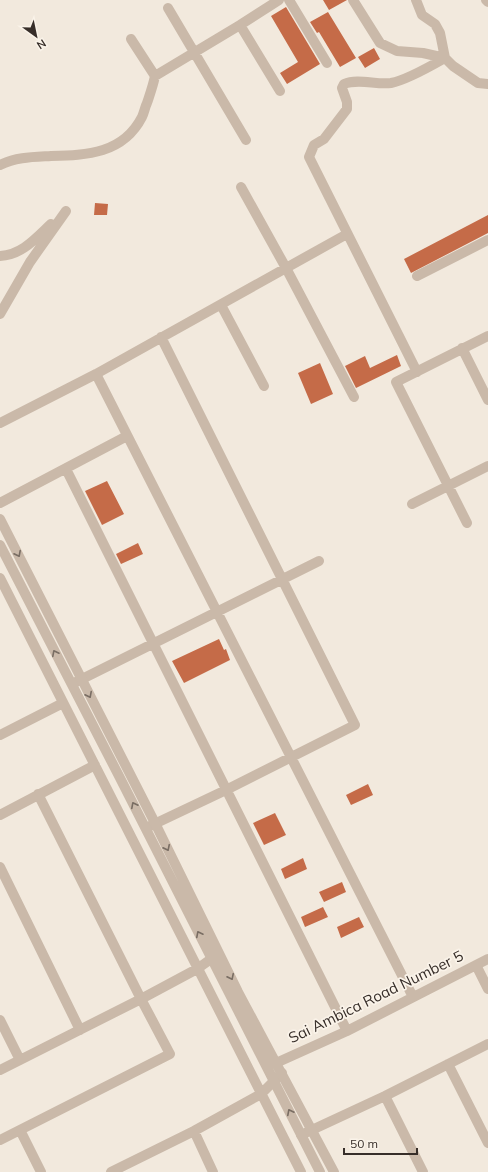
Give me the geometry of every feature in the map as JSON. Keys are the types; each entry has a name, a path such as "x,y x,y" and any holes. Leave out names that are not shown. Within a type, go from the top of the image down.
{"street":[{"path":"155,76 279,0"},
{"path":"289,0 327,63"},
{"path":"353,0 380,43 397,51 423,53 445,58 453,66 478,83 488,84"},
{"path":"416,0 422,15 434,24 440,32 445,58"},
{"path":"168,8 246,140"},
{"path":"240,25 280,91"},
{"path":"0,166 17,159 82,155 102,150 124,140 142,116 146,103 151,94 155,76 131,39"},
{"path":"417,372 309,157 314,145 324,139 347,109 347,102 342,88 347,83 392,83 423,71 445,58"},
{"path":"241,186 354,397"},
{"path":"0,256 8,256 25,248 66,211 30,262 0,314"},
{"path":"0,423 96,374 347,234"},
{"path":"417,276 488,240"},
{"path":"221,305 264,386"},
{"path":"468,523 396,382 488,336"},
{"path":"150,826 226,790 355,725 161,338"},
{"path":"462,348 488,400"},
{"path":"96,374 413,997"},
{"path":"0,503 127,436"},
{"path":"412,504 488,466"},
{"path":"66,469 347,1031"},
{"path":"0,519 77,682 215,956 274,1081 320,1172"},
{"path":"0,545 77,682"},
{"path":"77,682 319,561"},
{"path":"0,578 301,1172"},
{"path":"0,734 63,703"},
{"path":"0,815 95,765"},
{"path":"0,1140 170,1054 38,794"},
{"path":"0,867 80,1030"},
{"path":"0,1070 141,999 197,969 215,956"},
{"path":"215,956 282,1073 334,1172"},
{"name":"Sai Ambica Road Number 5","path":"276,1063 347,1031 488,959"},
{"path":"476,965 488,989"},
{"path":"0,1020 20,1060"},
{"path":"301,1135 385,1096 488,1044"},
{"path":"448,1064 488,1143"},
{"path":"111,1172 124,1169 261,1094 267,1090 282,1073"},
{"path":"385,1096 423,1172"},
{"path":"20,1130 41,1172"},
{"path":"194,1131 213,1172"}],"building":[{"path":"323,0 347,0 329,10"},
{"path":"286,7 320,64 287,84 280,73 298,62 271,16"},
{"path":"328,12 356,58 340,67 319,32 317,33 310,22"},
{"path":"374,48 380,59 365,68 358,57"},
{"path":"95,203 108,204 107,215 94,215"},
{"path":"488,215 488,233 411,273 404,259"},
{"path":"397,355 401,366 356,388 345,366 365,356 370,368"},
{"path":"320,363 333,394 311,404 298,373"},
{"path":"107,481 124,514 102,525 85,491"},
{"path":"138,543 143,554 121,564 116,554"},
{"path":"219,639 224,650 226,649 230,660 184,683 172,661"},
{"path":"368,784 373,795 351,805 346,795"},
{"path":"275,813 286,835 264,845 253,823"},
{"path":"303,858 307,869 285,879 281,869"},
{"path":"342,882 346,892 324,902 319,892"},
{"path":"323,907 328,917 305,927 301,917"},
{"path":"359,917 364,927 341,938 337,927"}]}
